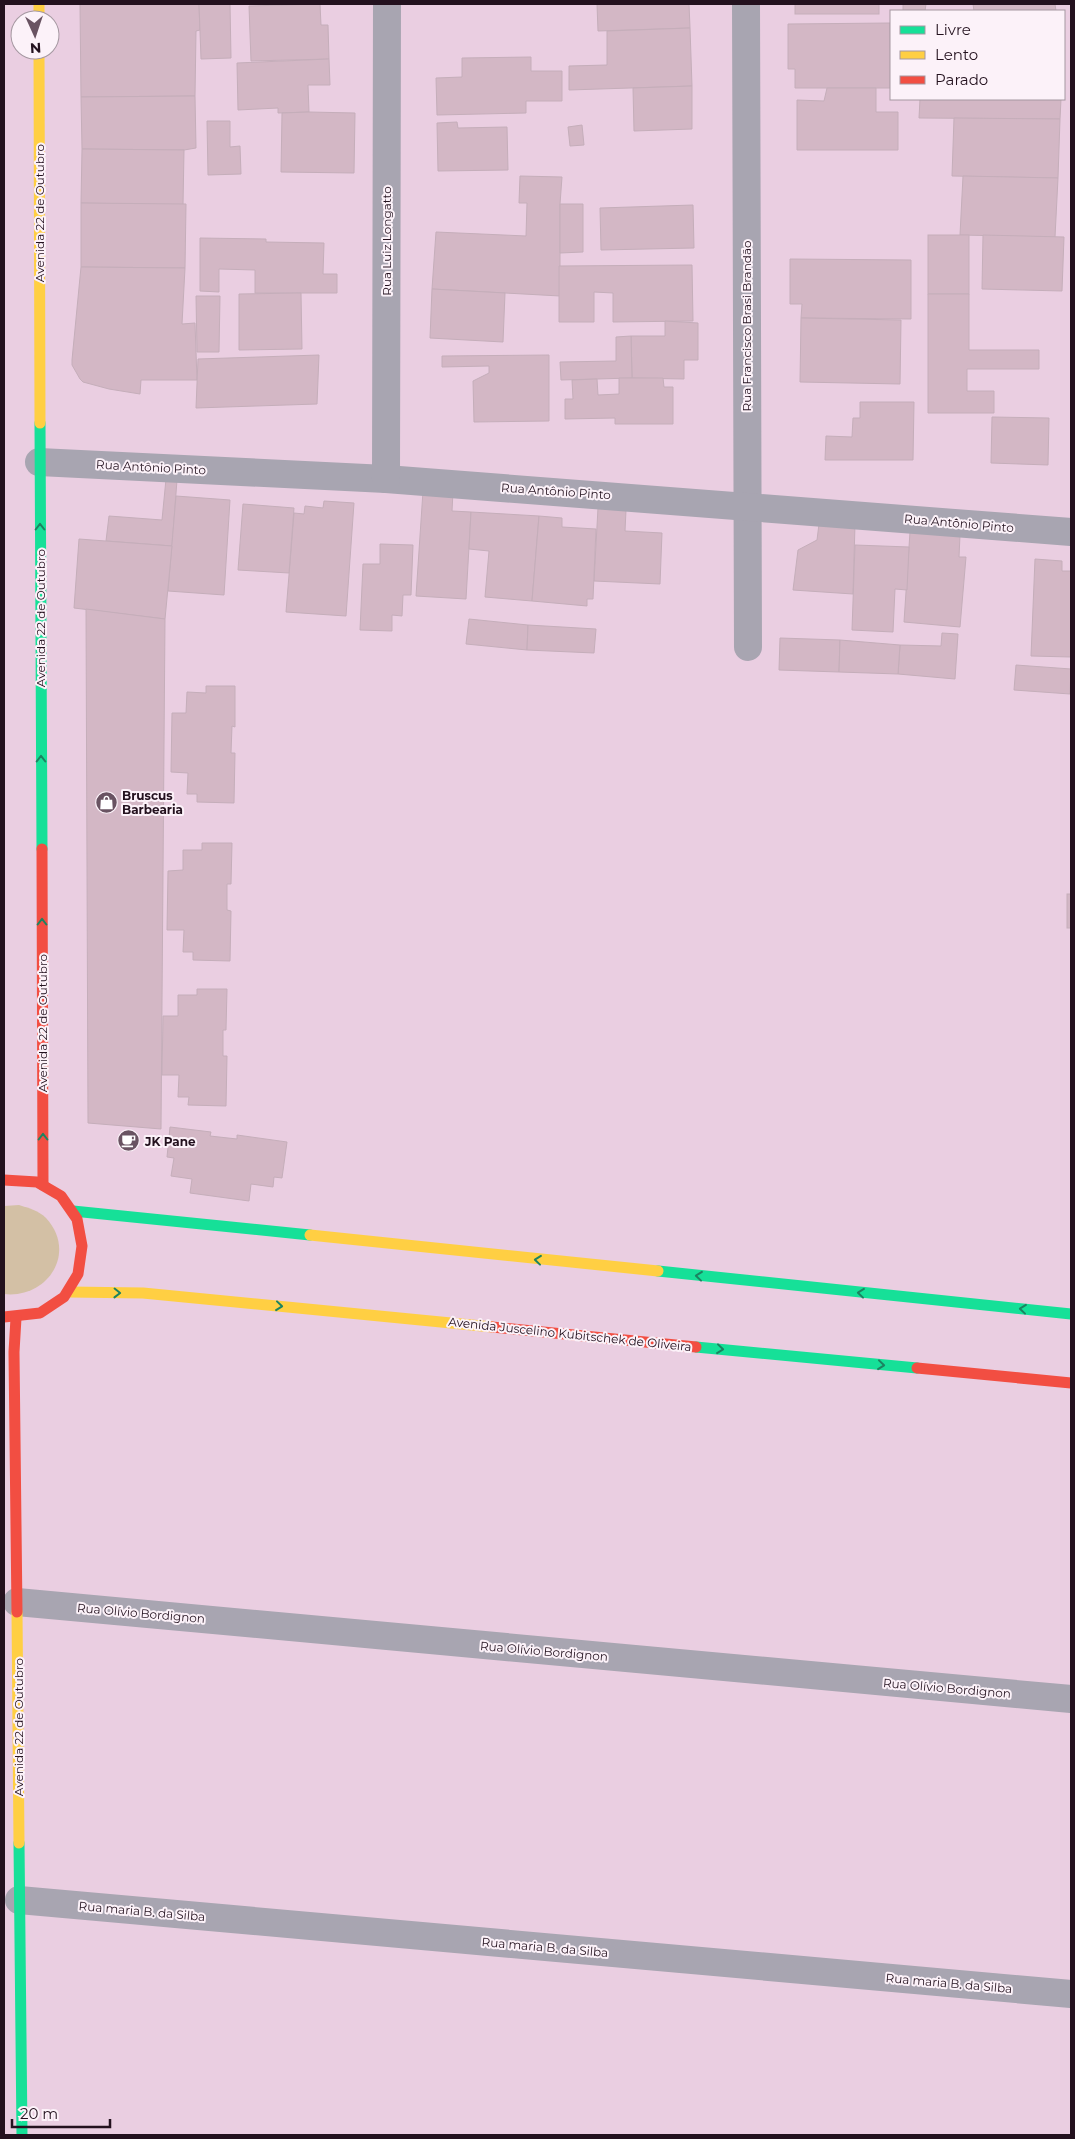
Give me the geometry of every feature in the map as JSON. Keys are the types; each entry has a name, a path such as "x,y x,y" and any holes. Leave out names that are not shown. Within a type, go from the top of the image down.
{"main road":[{"name":"Avenida 22 de Outubro","path":"39,60 43,1185"},
{"path":"4,1180 22,1180 43,1185 60,1196 73,1212 83,1238 84,1252 77,1280 69,1292 46,1310 31,1316 4,1317"},
{"path":"73,1212 1071,1314"},
{"name":"Avenida Juscelino Kubitschek de Oliveira","path":"69,1292 143,1293 1071,1383"},
{"name":"Avenida 22 de Outubro","path":"16,1318 14,1352 22,2135"}],"street":[{"name":"Rua Luiz Longatto","path":"386,479 387,4"},
{"name":"Rua Francisco Brasi Brandão","path":"746,4 746,506 748,647"},
{"name":"Rua Antônio Pinto","path":"39,462 386,479 1071,532"},
{"name":"Rua Olívio Bordignon","path":"17,1602 1071,1699"},
{"name":"Rua maria B. da Silba","path":"20,1900 1071,1994"}],"shaded area":[{"path":"19,1205 37,1212 46,1218 55,1232 59,1245 58,1259 53,1271 45,1281 33,1289 19,1294 4,1294 4,1206"}],"building":[{"path":"80,4 199,4 200,30 196,31 195,96 81,97"},
{"path":"199,4 230,4 231,58 201,59"},
{"path":"320,4 321,25 328,25 329,59 251,61 249,6"},
{"path":"597,4 689,4 690,28 598,31"},
{"path":"795,4 879,4 879,14 795,14"},
{"path":"903,4 926,4 925,10 903,10"},
{"path":"973,4 1055,4 1056,10 974,10"},
{"path":"890,23 890,88 795,88 795,69 788,69 788,24"},
{"path":"690,28 692,86 569,90 569,66 607,65 607,31"},
{"path":"531,57 531,71 562,71 562,101 526,101 526,113 437,115 436,78 462,77 462,58"},
{"path":"329,59 330,85 308,85 309,112 278,113 278,108 238,110 237,63"},
{"path":"692,86 692,129 634,131 633,88"},
{"path":"827,88 876,88 876,112 898,112 898,150 797,150 797,100 824,101"},
{"path":"195,96 196,148 184,150 82,149 81,97"},
{"path":"920,100 1061,100 1060,119 919,118"},
{"path":"282,113 355,113 354,173 281,172"},
{"path":"954,118 1060,119 1058,178 952,176"},
{"path":"207,121 230,121 230,147 240,146 241,174 208,175"},
{"path":"457,122 458,128 507,127 508,170 438,171 437,123"},
{"path":"582,125 584,145 570,146 568,127"},
{"path":"82,149 184,150 183,205 81,203"},
{"path":"520,176 562,177 560,204 560,296 432,289 436,232 526,236 527,203 519,203"},
{"path":"963,176 1058,178 1055,237 960,235"},
{"path":"81,203 186,204 185,268 81,267"},
{"path":"560,204 583,204 583,252 560,253"},
{"path":"693,205 694,248 601,250 600,208"},
{"path":"928,235 969,235 969,294 928,294"},
{"path":"983,235 1064,237 1062,291 982,289"},
{"path":"200,238 266,239 266,242 324,243 323,274 337,274 337,293 255,293 255,270 219,269 219,292 200,291"},
{"path":"790,259 911,260 911,319 801,318 802,304 790,304"},
{"path":"692,265 693,321 613,322 613,293 594,292 594,322 559,322 559,266"},
{"path":"81,267 185,268 182,324 195,323 197,380 141,380 140,394 83,382 72,365"},
{"path":"432,289 505,293 503,342 430,338"},
{"path":"301,293 302,349 239,350 239,294"},
{"path":"928,294 969,294 969,350 1039,350 1039,369 967,369 967,391 994,391 994,413 928,413"},
{"path":"196,296 220,296 219,352 197,352"},
{"path":"801,318 901,320 900,384 800,382"},
{"path":"665,321 698,323 698,360 684,360 684,379 632,378 631,336 665,336"},
{"path":"631,336 632,378 561,380 560,362 616,361 616,337"},
{"path":"319,355 317,404 196,408 198,359"},
{"path":"549,355 549,421 474,422 473,381 489,373 489,366 442,367 442,356"},
{"path":"619,378 663,378 664,387 673,387 673,424 615,424 615,418 565,419 565,399 573,399 572,380 597,379 598,395 619,394"},
{"path":"860,402 914,402 913,460 825,460 826,436 852,437 853,418 860,418"},
{"path":"992,417 1049,418 1048,465 991,463"},
{"path":"166,479 177,480 172,546 106,541 109,516 162,520"},
{"path":"423,491 453,492 452,511 471,512 466,599 416,596"},
{"path":"176,496 230,500 224,595 168,591"},
{"path":"324,501 354,503 346,616 286,612 294,513 304,514 305,506 323,508"},
{"path":"243,504 294,508 289,573 238,570"},
{"path":"598,508 626,510 625,531 662,533 660,584 594,581"},
{"path":"471,512 539,516 532,601 485,597 489,551 469,549"},
{"path":"539,516 562,518 562,527 596,529 593,599 587,599 587,606 532,601"},
{"path":"819,524 855,524 853,594 793,590 798,550 817,540"},
{"path":"910,532 960,535 959,557 966,557 960,627 904,622"},
{"path":"79,539 172,546 165,619 74,608"},
{"path":"380,544 413,545 411,595 403,595 402,616 392,615 392,631 360,630 363,564 380,564"},
{"path":"855,545 909,547 907,590 895,589 893,632 852,630"},
{"path":"1035,559 1062,561 1062,571 1071,571 1071,657 1031,656"},
{"path":"86,609 165,619 161,1129 88,1123"},
{"path":"469,619 528,625 527,650 466,644"},
{"path":"528,625 596,629 594,653 527,650"},
{"path":"942,633 958,634 955,679 898,674 900,645 941,646"},
{"path":"780,638 840,640 839,672 779,670"},
{"path":"840,640 900,645 898,674 839,672"},
{"path":"1016,665 1071,669 1070,694 1014,690"},
{"path":"206,686 235,686 235,727 232,726 231,753 235,753 234,803 197,802 197,794 187,794 188,773 171,772 172,713 186,713 187,692 206,693"},
{"path":"202,843 232,843 231,884 227,884 227,910 231,911 230,961 193,960 193,952 183,952 184,930 167,930 168,871 183,870 183,850 202,850"},
{"path":"1067,894 1071,894 1071,928 1067,928"},
{"path":"197,989 227,989 226,1030 223,1030 223,1056 227,1056 226,1106 188,1105 189,1097 178,1097 179,1075 162,1075 163,1016 178,1016 178,995 197,995"},
{"path":"170,1127 211,1132 210,1136 237,1139 237,1135 287,1142 282,1178 274,1177 273,1187 251,1184 249,1201 190,1193 192,1179 171,1176 174,1158 167,1157"}],"traffic: fast":[{"path":"40,423 42,849"},
{"path":"73,1211 310,1235"},
{"path":"658,1271 1071,1314"},
{"path":"696,1347 917,1368"},
{"path":"19,1843 22,2135"}],"traffic: slow":[{"path":"39,4 39,10"},
{"path":"39,60 40,423"},
{"path":"310,1235 658,1271"},
{"path":"69,1292 143,1293 492,1327"},
{"path":"17,1612 19,1843"}],"traffic: jam":[{"path":"42,849 43,1185"},
{"path":"4,1180 37,1182 61,1196 77,1219 82,1246 78,1274 64,1297 40,1313 4,1317"},
{"path":"16,1318 14,1352 17,1612"},
{"path":"492,1327 696,1347"},
{"path":"917,1368 1071,1383"}],"place":[{"name":"Bruscus Barbearia","path":"106,802"},
{"name":"JK Pane","path":"129,1141"}]}
